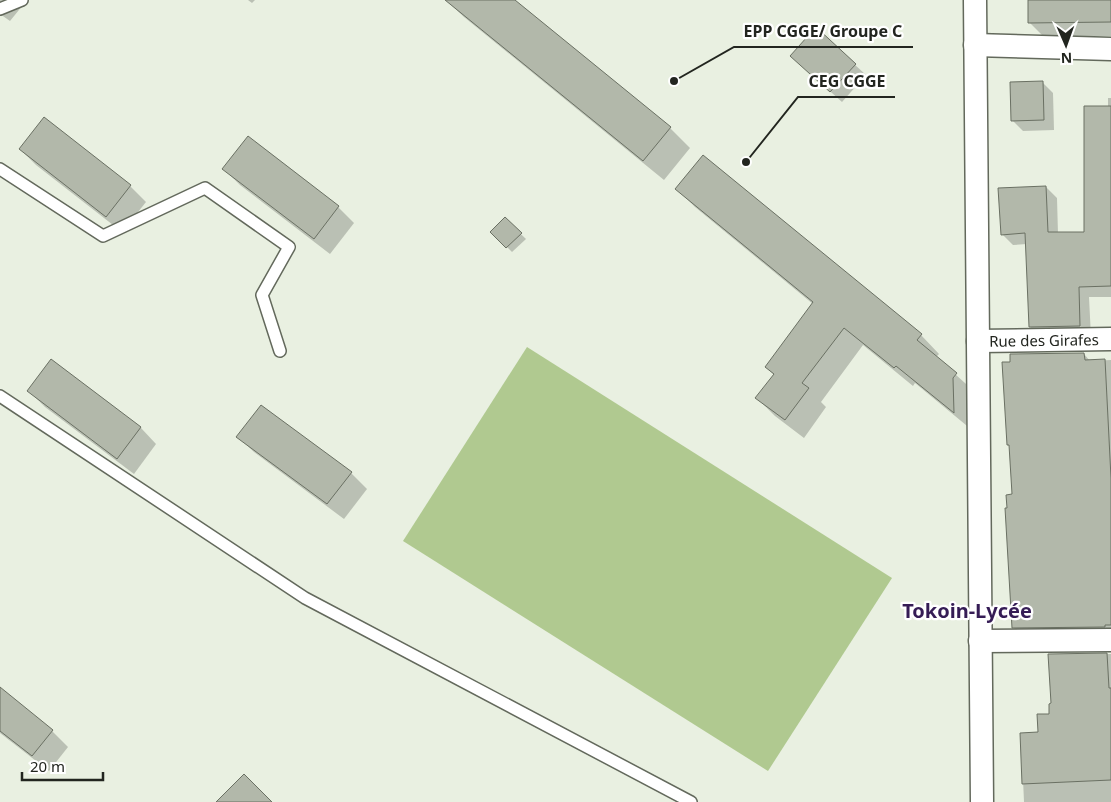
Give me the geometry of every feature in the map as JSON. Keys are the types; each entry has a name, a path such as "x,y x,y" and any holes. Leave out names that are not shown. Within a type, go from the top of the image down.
{"street":[{"path":"975,0 982,802"},
{"path":"975,46 1111,49"},
{"name":"Rue des Girafes","path":"978,341 1111,339"},
{"path":"980,641 1111,640"}],"lane":[{"path":"0,9 22,0"},
{"path":"0,169 103,236 205,188 289,247 262,295 280,351"},
{"path":"0,396 305,598 691,802"}],"green space":[{"path":"527,347 892,578 768,771 403,541"}],"building":[{"path":"445,0 515,0 671,127 643,161"},
{"path":"1028,0 1111,0 1111,22 1028,23"},
{"path":"816,27 856,64 830,92 790,56"},
{"path":"1043,81 1044,120 1011,121 1010,82"},
{"path":"1084,106 1111,106 1111,286 1079,287 1080,326 1029,327 1025,233 1001,235 998,188 1046,186 1048,232 1084,232"},
{"path":"44,117 131,185 106,217 19,149"},
{"path":"248,136 339,206 314,239 222,169"},
{"path":"703,155 922,334 917,340 957,373 953,378 954,413 896,366 894,368 844,328 802,383 809,388 785,420 755,398 774,374 765,367 813,302 675,189"},
{"path":"505,217 522,233 506,248 490,232"},
{"path":"1084,353 1085,360 1105,359 1111,478 1111,625 1105,625 1105,627 1012,628 1005,508 1007,508 1006,495 1012,494 1002,362 1010,362 1010,354"},
{"path":"51,359 141,427 117,459 27,391"},
{"path":"261,405 352,472 327,504 236,437"},
{"path":"1107,653 1109,688 1111,688 1111,780 1022,784 1020,733 1038,732 1037,714 1049,714 1049,704 1051,703 1048,654"},
{"path":"0,687 53,730 32,756 0,731"},
{"path":"244,774 272,802 216,802"}],"place":[{"name":"EPP CGGE/ Groupe C","path":"674,81"},
{"name":"CEG CGGE","path":"746,162"}],"district":[{"name":"Tokoin-Lycée","path":"967,610"}]}
